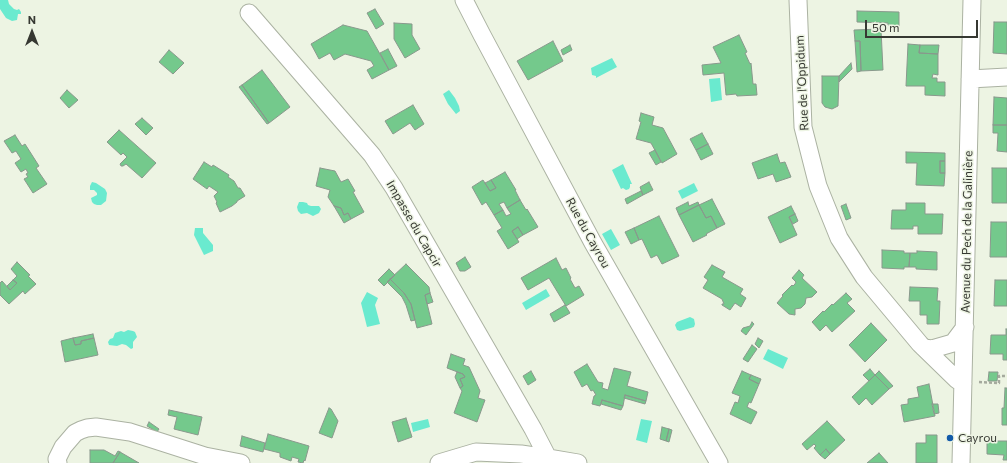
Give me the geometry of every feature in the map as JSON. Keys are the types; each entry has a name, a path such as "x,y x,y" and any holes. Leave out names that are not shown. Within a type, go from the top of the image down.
{"street":[{"name":"Rue du Cayrou","path":"464,0 593,243 719,463"},
{"name":"Rue de l'Oppidum","path":"798,0 803,127 818,186 839,238 864,277 924,348 956,379 963,383"},
{"name":"Avenue du Pech de la Galinière","path":"961,463 972,0"},
{"name":"Impasse du Capcir","path":"249,13 372,154 394,188 533,429 548,458"},
{"path":"970,79 1007,76"},
{"path":"924,348 932,348 953,343 964,327"},
{"path":"58,463 57,459 63,447 75,433 80,430 96,427 130,432 205,456 241,463"},
{"path":"439,463 476,452 522,459 548,458 578,463"}],"path":[{"path":"963,383 999,383 999,376 1007,376"}],"water":[{"path":"0,0 8,0 9,4 14,9 19,9 21,14 18,14 17,20 12,21 6,18 0,9"},
{"path":"612,58 617,67 596,78 596,76 592,75 591,68"},
{"path":"720,78 722,100 711,102 709,79"},
{"path":"449,90 459,106 460,111 456,114 448,104 443,94"},
{"path":"623,164 632,184 630,184 629,189 626,190 623,188 621,189 612,170"},
{"path":"92,182 105,189 107,193 106,201 101,205 94,204 92,202 91,198 97,195 97,193 94,190 90,190"},
{"path":"694,183 698,191 682,199 678,191"},
{"path":"299,202 307,203 311,206 319,206 321,209 319,213 313,216 307,213 301,214 297,207"},
{"path":"195,228 203,228 203,233 213,245 213,251 204,255 194,235"},
{"path":"611,229 620,245 611,250 602,234"},
{"path":"546,289 550,296 526,310 522,303"},
{"path":"367,292 378,298 375,305 380,324 367,327 361,303"},
{"path":"690,317 694,319 694,327 680,331 677,330 675,325 677,322"},
{"path":"128,330 135,332 137,337 133,342 133,348 131,349 122,344 117,346 109,345 108,342 113,338 115,333"},
{"path":"768,349 788,358 783,369 763,359"},
{"path":"428,419 430,427 413,432 411,423"},
{"path":"641,419 652,421 647,443 636,440"}],"building":[{"path":"375,9 384,24 376,29 367,13"},
{"path":"857,11 899,12 899,26 888,25 888,23 857,22"},
{"path":"994,22 1007,22 1007,54 993,53"},
{"path":"394,23 412,24 412,35 420,49 405,58 394,39"},
{"path":"343,25 367,31 389,70 372,79 367,70 374,66 371,61 345,54 334,60 330,53 319,59 311,44"},
{"path":"881,29 883,70 861,71 860,41 855,41 854,30"},
{"path":"739,35 747,52 745,53 750,64 751,63 753,84 756,84 757,95 726,95 724,73 703,75 702,65 721,63 713,47"},
{"path":"553,41 563,61 528,80 517,61"},
{"path":"855,41 860,41 861,71 857,72"},
{"path":"908,44 920,45 919,53 938,54 938,75 933,74 932,78 937,78 937,82 945,82 945,96 925,95 925,86 906,86"},
{"path":"570,45 572,50 563,55 561,50"},
{"path":"920,45 939,45 938,54 919,53"},
{"path":"388,49 397,66 389,70 380,53"},
{"path":"169,50 184,63 173,74 159,62"},
{"path":"851,63 852,69 839,82 839,76"},
{"path":"262,70 290,107 269,123 242,85"},
{"path":"822,76 839,76 838,106 832,109 825,107 822,103"},
{"path":"242,85 269,123 267,124 239,87"},
{"path":"67,90 78,100 69,108 60,98"},
{"path":"994,97 1007,98 1007,125 993,125"},
{"path":"413,105 424,124 415,130 410,123 393,134 385,121"},
{"path":"641,113 654,117 652,125 663,128 677,154 662,163 651,143 636,139 641,122 639,121"},
{"path":"142,118 153,128 146,135 135,124"},
{"path":"993,125 1007,125 1007,152 997,151 998,133 993,133"},
{"path":"119,130 156,163 142,178 126,164 121,166 120,164 127,157 123,153 121,155 107,142"},
{"path":"702,133 708,144 696,150 690,139"},
{"path":"15,135 22,146 25,144 39,166 36,168 47,184 33,193 24,179 28,177 26,174 28,173 26,169 21,172 15,163 21,159 16,151 12,153 4,141"},
{"path":"708,144 713,154 701,160 696,150"},
{"path":"655,150 661,162 656,165 649,153"},
{"path":"906,152 945,153 945,161 940,161 940,173 945,173 944,186 916,185 917,163 906,163"},
{"path":"777,154 780,163 785,162 791,177 776,182 773,174 758,179 752,163"},
{"path":"940,161 945,161 945,173 940,173"},
{"path":"204,162 212,167 213,165 229,175 228,177 234,181 245,196 232,206 220,212 214,196 218,192 209,186 207,189 193,179"},
{"path":"320,168 335,171 341,182 348,179 364,212 351,219 348,213 344,215 341,208 334,206 328,197 330,190 316,186"},
{"path":"992,168 1007,168 1007,203 992,203"},
{"path":"505,172 520,200 507,208 504,202 499,204 503,210 494,215 486,202 482,205 472,187 483,180 490,191 496,188 491,180"},
{"path":"491,180 496,188 490,191 485,183"},
{"path":"649,182 653,190 643,195 640,187"},
{"path":"641,191 643,195 627,204 625,199"},
{"path":"712,199 725,224 717,228 711,216 706,218 699,205"},
{"path":"520,200 538,227 523,235 518,227 512,231 519,242 508,249 497,231 502,228 494,215 503,210 506,216 511,214 507,208"},
{"path":"688,202 689,206 698,202 699,205 679,215 676,208"},
{"path":"906,203 925,203 925,214 943,214 942,234 918,234 918,226 913,226 913,229 891,229 892,210 906,210"},
{"path":"846,204 851,218 846,220 841,206"},
{"path":"699,205 706,218 711,216 717,228 693,242 679,215"},
{"path":"334,206 341,208 344,215 348,213 351,219 344,223"},
{"path":"791,206 795,214 789,217 797,235 780,243 768,217"},
{"path":"795,214 798,221 793,224 789,217"},
{"path":"659,216 679,256 662,264 657,255 651,258 642,239 639,240 634,228"},
{"path":"991,222 1007,222 1007,257 990,257"},
{"path":"518,227 523,235 517,239 512,231"},
{"path":"634,228 639,240 631,244 625,232"},
{"path":"882,250 904,251 904,253 910,253 909,267 904,267 904,269 882,268"},
{"path":"917,251 937,252 937,270 916,269 916,267 909,267 910,253 917,253"},
{"path":"465,257 471,267 465,271 460,271 456,263"},
{"path":"556,258 562,270 566,268 575,288 579,286 584,295 566,306 549,278 528,290 521,278"},
{"path":"17,262 30,275 28,276 36,284 25,294 23,291 9,304 0,295 0,283 2,281 10,290 17,283 13,280 17,276 11,269"},
{"path":"406,264 429,287 430,293 425,295 432,324 417,328 411,304 404,293 390,279"},
{"path":"712,265 725,272 722,277 743,289 740,294 746,298 741,307 735,303 730,310 722,305 724,304 722,299 703,288 708,280 704,277"},
{"path":"389,269 395,275 384,286 378,280"},
{"path":"799,270 804,275 802,278 817,292 812,297 806,298 805,304 801,308 795,309 795,315 789,314 777,303 783,296 782,295 795,284 796,282 792,278"},
{"path":"390,279 404,293 411,304 415,320 411,321 402,297 387,282"},
{"path":"13,280 17,283 10,290 7,286"},
{"path":"995,280 1007,280 1007,306 994,306"},
{"path":"910,287 938,288 937,301 940,301 939,324 927,324 927,315 920,315 920,301 909,301"},
{"path":"430,293 433,302 427,304 425,295"},
{"path":"846,293 852,299 847,303 855,311 832,332 826,325 820,331 812,322 823,311 824,312 832,304 833,305"},
{"path":"565,305 570,313 554,322 550,314"},
{"path":"752,322 754,324 746,335 741,331 743,328 750,326"},
{"path":"871,323 887,340 865,362 849,345"},
{"path":"1006,329 1007,360 1003,360 1003,354 990,354 991,335 1006,335"},
{"path":"93,334 94,338 81,341 81,344 75,345 73,338"},
{"path":"73,338 75,345 81,344 81,341 94,338 98,355 65,362 61,341"},
{"path":"758,338 763,341 759,348 755,344"},
{"path":"752,345 757,349 748,362 743,359"},
{"path":"451,354 465,359 463,365 469,367 480,391 478,398 485,400 477,422 454,413 462,391 460,388 463,386 460,379 465,377 463,374 447,368"},
{"path":"587,364 598,382 603,383 602,388 608,390 614,368 631,372 627,386 648,392 646,401 625,395 623,406 602,400 600,406 592,404 594,396 596,395 593,390 591,391 587,384 582,387 574,372"},
{"path":"870,369 875,375 869,381 863,375"},
{"path":"531,371 536,380 528,385 523,376"},
{"path":"742,371 751,375 749,379 759,384 751,403 749,402 747,407 757,412 751,424 730,414 735,402 738,403 740,396 732,393"},
{"path":"879,371 893,386 889,389 875,375"},
{"path":"457,372 463,374 465,377 460,379 463,386 460,388 455,377"},
{"path":"989,372 998,372 997,381 988,381"},
{"path":"751,375 761,379 759,384 749,379"},
{"path":"875,375 889,389 872,405 866,398 859,405 852,397"},
{"path":"929,384 935,416 904,422 901,405 908,404 908,399 919,397 917,387"},
{"path":"1005,388 1007,388 1007,425 1002,425 1002,408 1004,408"},
{"path":"625,395 646,401 645,404 624,398"},
{"path":"602,400 623,406 621,410 601,404"},
{"path":"932,404 938,404 939,413 934,414"},
{"path":"329,408 338,421 332,438 319,433"},
{"path":"169,410 202,417 198,435 174,429 177,417 168,415"},
{"path":"406,418 412,437 398,442 392,422"},
{"path":"827,421 845,440 830,454 826,449 820,455 814,448 816,446 814,444 807,450 802,444"},
{"path":"149,422 159,429 157,432 147,426"},
{"path":"662,427 669,429 666,441 660,439"},
{"path":"669,429 672,430 669,442 666,441"},
{"path":"268,434 309,446 305,461 304,460 303,463 298,462 299,459 292,457 291,461 280,457 280,453 264,449"},
{"path":"926,435 937,435 937,463 916,463 916,443 926,443"},
{"path":"242,436 265,443 263,452 240,446"},
{"path":"987,441 1007,441 1007,460 1003,460 1004,455 987,454"},
{"path":"826,449 830,454 825,459 820,455"},
{"path":"90,450 104,450 115,456 118,451 120,452 113,463 90,463"},
{"path":"120,452 139,463 113,463"},
{"path":"879,453 888,463 867,463"}],"place":[{"name":"Cayrou","path":"950,438"}]}
